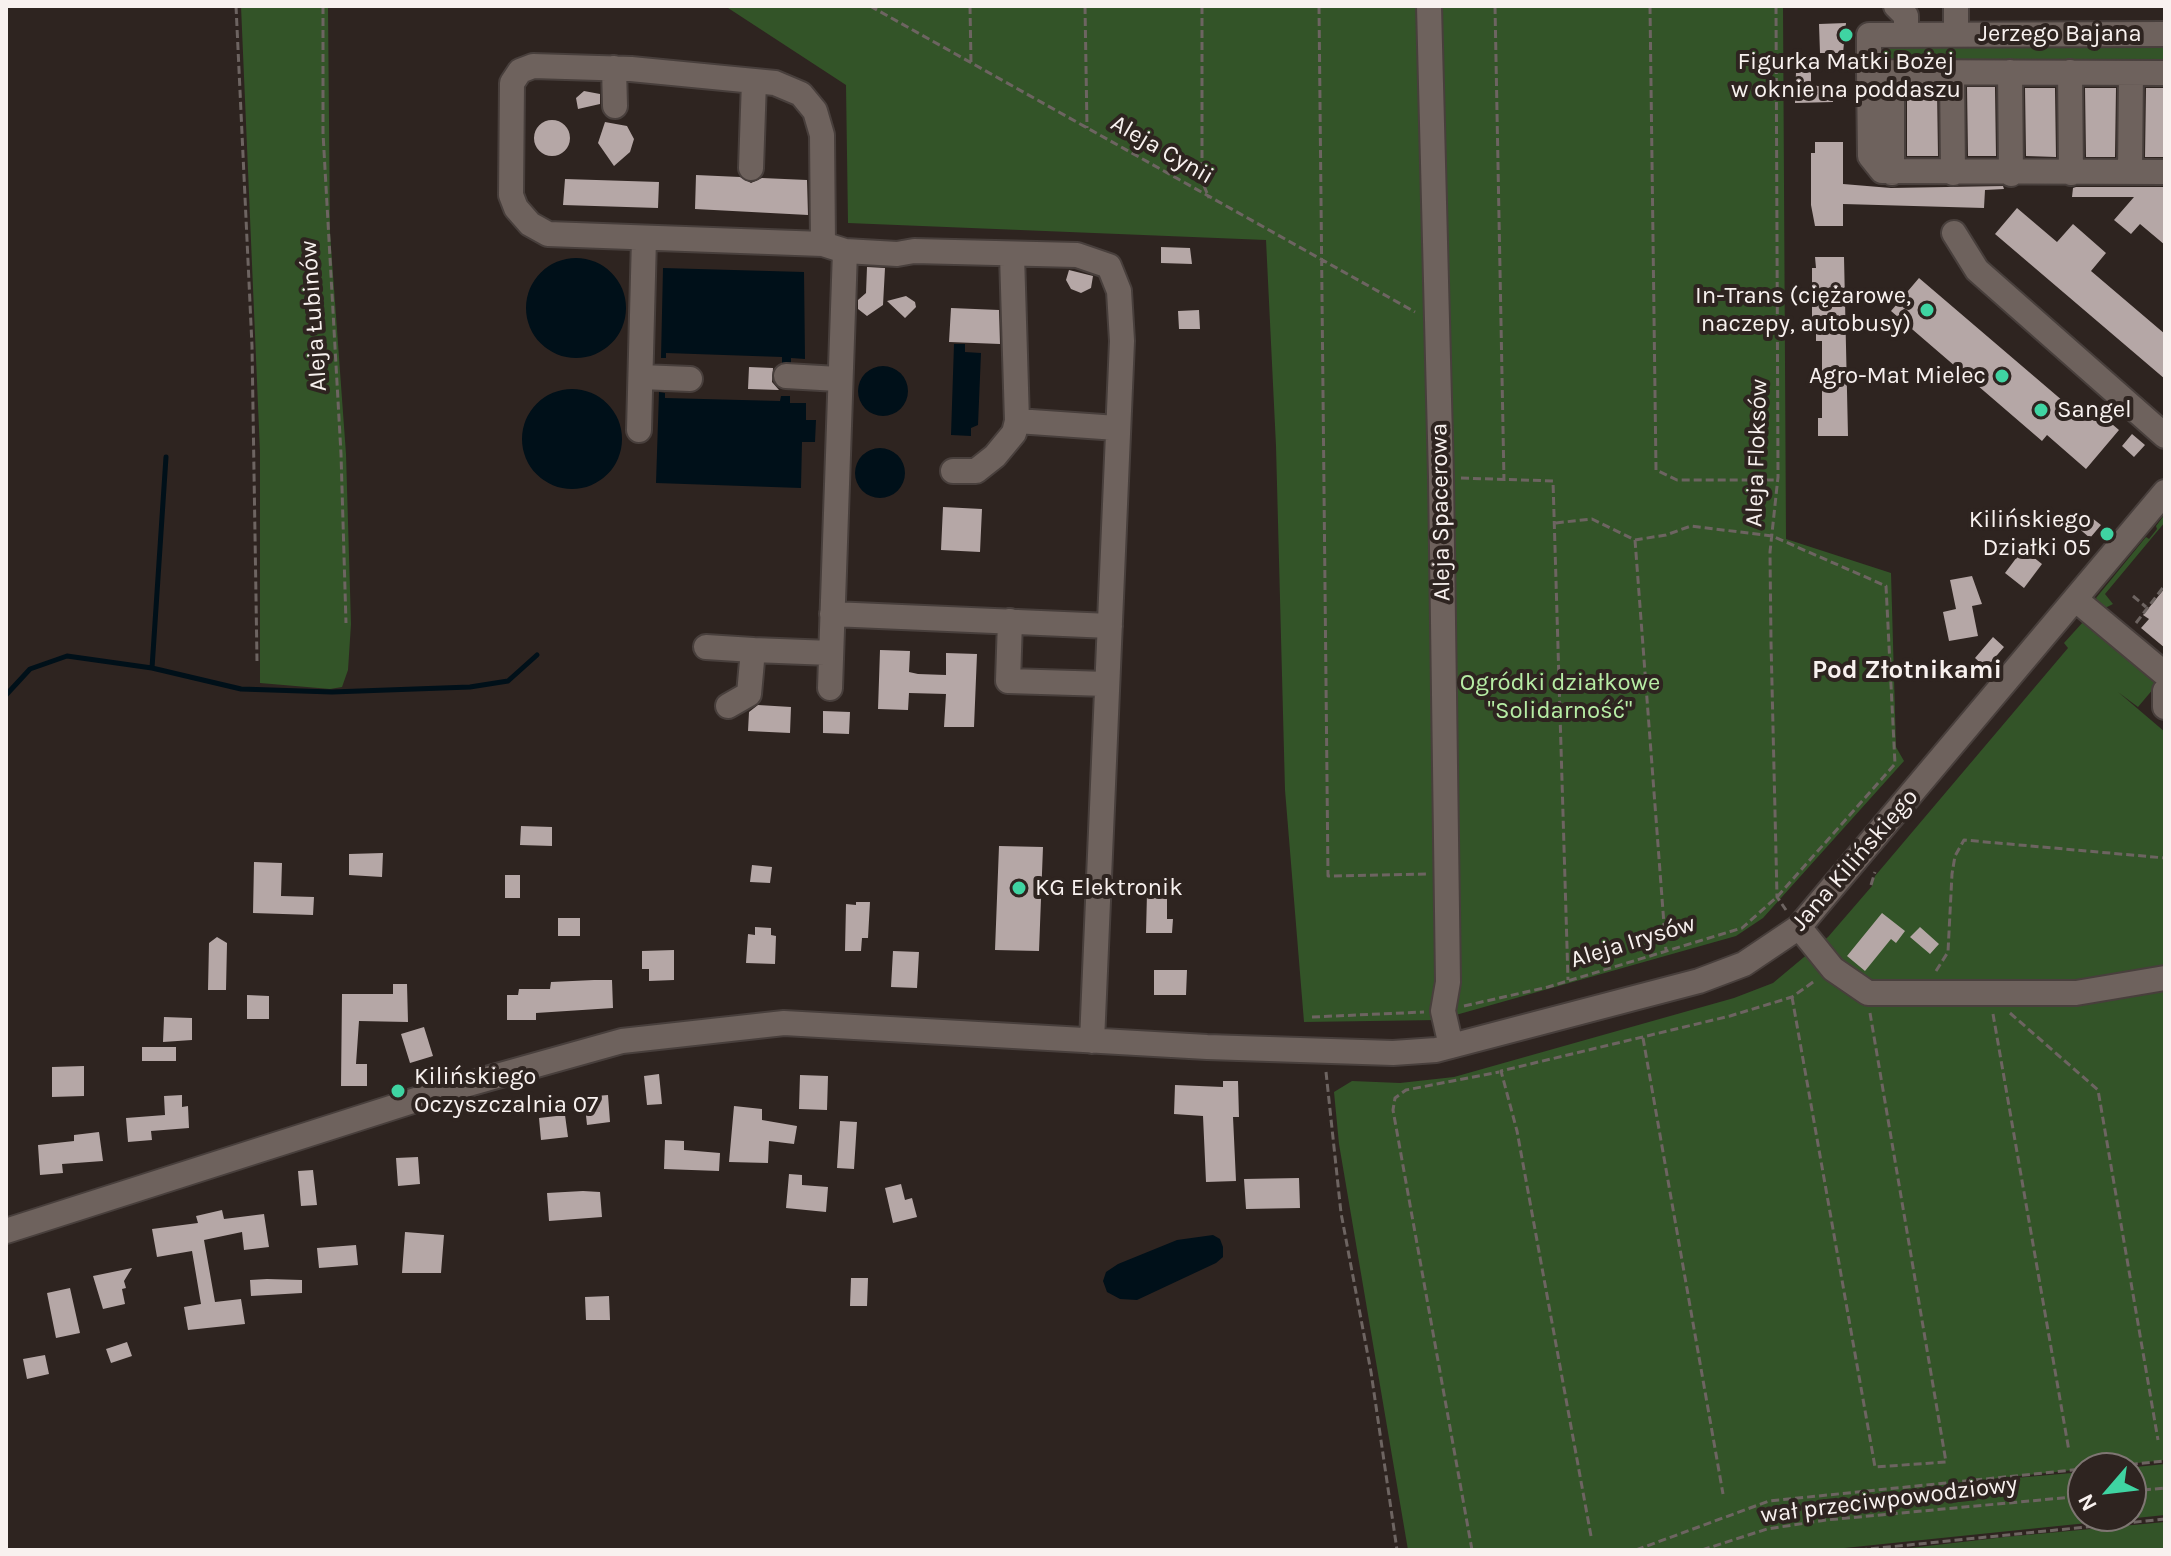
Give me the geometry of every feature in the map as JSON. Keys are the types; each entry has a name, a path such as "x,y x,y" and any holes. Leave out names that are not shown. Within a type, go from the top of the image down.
{"street":[{"name":"Aleja Spacerowa","path":"1429,6 1441,477 1448,982 1444,1014"},
{"path":"1896,6 1906,16 1906,34"},
{"name":"Jerzego Bajana","path":"1956,6 1956,34"},
{"name":"Jerzego Bajana","path":"1880,72 1869,35 2165,34"},
{"path":"830,688 829,430 838,379 834,247 822,135 815,111 801,94 775,83 614,68 533,66 520,71 512,83 511,195 516,208 530,224 548,234 644,238 834,247 1012,255 1077,255 1109,266 1119,291 1122,341 1092,1041"},
{"path":"614,68 615,106"},
{"path":"2165,73 1880,72 1892,173 2165,172"},
{"path":"1952,72 1953,173"},
{"path":"2010,72 2011,174"},
{"path":"2070,72 2071,173"},
{"path":"2130,172 2131,73"},
{"path":"751,168 754,81"},
{"path":"1954,233 1977,270 2165,436"},
{"path":"639,430 644,238"},
{"path":"953,471 976,471 1014,433 1017,421 1012,255"},
{"path":"786,376 838,379"},
{"path":"641,377 690,379"},
{"path":"1017,421 1117,428"},
{"name":"Jana Kilińskiego","path":"6,1231 447,1090 622,1041 784,1023 1092,1041 1393,1053 1451,1046 1699,981 1744,964 1799,927 2165,492"},
{"path":"2075,599 2165,674"},
{"path":"832,614 1110,626"},
{"path":"1010,621 1008,681 1107,684"},
{"path":"706,647 831,653"},
{"path":"728,706 749,694 753,650"},
{"path":"2165,691 2165,707"},
{"path":"1799,927 1833,969 1868,993 2089,991 2165,978"},
{"path":"1444,1014 1451,1046"}],"path":[{"path":"236,6 252,346 257,661"},
{"name":"Aleja Łubinów","path":"323,6 323,148 341,454 346,623"},
{"name":"Aleja Cynii","path":"870,6 1436,323"},
{"path":"970,6 971,63"},
{"path":"1085,6 1087,128"},
{"path":"1202,6 1202,181 1209,198"},
{"path":"1319,6 1328,876 1445,873"},
{"path":"1495,6 1504,481"},
{"path":"1650,6 1656,470 1677,480 1775,480"},
{"name":"Aleja Floksów","path":"1776,6 1778,477 1775,480 1772,536 1778,899"},
{"path":"1441,477 1553,481 1568,981"},
{"path":"1555,523 1592,519 1635,540 1666,535 1691,526 1772,536"},
{"name":"Aleja Irysów","path":"1312,1017 1444,1014 1568,981 1742,928 1778,899 1895,764 1886,586 1772,536"},
{"path":"1635,540 1666,951"},
{"path":"2137,628 2137,619 2165,585"},
{"path":"2133,596 2146,607"},
{"path":"1932,993 1937,967 1948,952 1952,874 1955,856 1964,840 2165,858"},
{"path":"1472,1550 1393,1110 1395,1098 1406,1090 1643,1038 1792,997 1833,969"},
{"path":"1792,997 1875,1467 1946,1462 1868,993"},
{"path":"1989,994 2098,1090 2158,1440"},
{"path":"1989,994 2069,1451"},
{"path":"1643,1038 1723,1494"},
{"path":"1328,1052 1325,1088 1335,1173 1371,1372 1397,1550"},
{"path":"1501,1071 1520,1145 1591,1536"},
{"path":"1636,1550 1769,1501 2067,1471"},
{"name":"wał przeciwpowodziowy","path":"1702,1550 1767,1529 1826,1520 2067,1497"},
{"path":"1859,1550 2165,1519"}],"green space":[{"path":"241,6 328,6 330,233 346,454 351,624 348,670 342,687 330,689 260,683 260,452"},
{"name":"Ogródki działkowe \"Solidarność\"","path":"725,6 1783,6 1786,539 1891,573 1896,747 1904,761 1763,918 1736,936 1438,1020 1304,1022 1285,790 1276,446 1266,240 848,223 846,85"},
{"path":"2165,43 2165,63 1884,62 1879,56 1888,44"},
{"path":"2165,514 2165,522 2105,594 2113,604 2103,609 2096,598 2146,537 2149,539"},
{"path":"2083,622 2159,682 2138,707 2118,692 2165,732 2165,1460 2147,1462 2147,1452 2067,1452 2067,1471 1936,1485 2067,1473 2067,1525 1825,1550 1408,1550 1339,1144 1334,1092 1352,1081 1400,1083 1454,1077 1734,998 1773,983 1828,937 1872,886 1875,876 2068,648 2064,643"},
{"path":"2165,1464 2165,1515 2147,1517 2147,1466"},
{"path":"2165,1522 2165,1550 1893,1550 2067,1531 2147,1532 2147,1524"}],"shaded area":[{"path":"576,258 604,266 618,280 626,308 618,336 604,350 576,358 548,350 534,336 526,308 534,280 548,266"},
{"path":"663,268 804,272 805,359 791,358 791,363 782,363 782,357 666,353 666,358 661,358"},
{"path":"954,344 965,344 965,352 981,353 978,425 971,428 971,436 951,435"},
{"path":"883,366 900,374 908,391 900,408 883,416 866,408 858,391 866,374"},
{"path":"572,389 600,397 614,411 622,439 614,467 600,481 572,489 544,481 530,467 522,439 530,411 544,397"},
{"path":"659,392 665,393 665,398 780,401 781,396 790,396 790,403 806,403 806,420 816,420 815,442 802,442 801,488 656,483"},
{"path":"880,448 897,456 905,473 897,490 880,498 863,490 855,473 863,456"},
{"path":"1213,1235 1220,1239 1223,1247 1223,1257 1216,1263 1137,1300 1120,1299 1107,1292 1103,1281 1106,1272 1118,1264 1177,1240"}],"building":[{"path":"1846,23 1843,53 1820,53 1819,24"},
{"path":"1796,72 1811,72 1811,85 1832,88 1833,102 1795,103"},
{"path":"1907,87 1937,87 1938,156 1907,156"},
{"path":"1967,87 1995,87 1996,156 1968,156"},
{"path":"2025,88 2055,88 2056,157 2026,156"},
{"path":"2085,88 2116,88 2115,157 2086,157"},
{"path":"2146,88 2165,88 2165,157 2145,157"},
{"path":"584,91 600,94 600,104 578,109 576,98"},
{"path":"552,120 565,125 570,138 565,151 552,156 539,151 534,138 539,125"},
{"path":"605,122 627,126 634,139 630,152 614,166 598,143"},
{"path":"1815,142 1843,142 1843,184 1891,188 2003,186 2004,189 1985,190 1984,208 1843,204 1843,226 1815,226 1811,205 1811,153 1815,153"},
{"path":"696,175 740,177 751,183 762,178 807,180 808,215 695,209"},
{"path":"565,179 659,182 658,208 563,205"},
{"path":"2165,187 2165,245 2140,224 2131,234 2114,220 2134,197 2072,197 2073,188"},
{"path":"2017,208 2057,242 2073,224 2106,253 2091,271 2165,334 2165,379 1995,234"},
{"path":"1161,247 1190,248 1192,264 1161,263"},
{"path":"1815,257 1844,257 1848,436 1818,436 1818,418 1822,418 1822,341 1816,341 1816,330 1812,330 1812,268 1816,268"},
{"path":"867,267 885,268 883,305 867,316 858,309 858,300 866,293"},
{"path":"1069,270 1093,276 1091,288 1081,293 1071,289 1066,280"},
{"path":"1919,278 2084,419 2093,408 2119,430 2086,469 2047,435 2042,441 1891,311"},
{"path":"906,296 915,302 916,307 905,318 887,301"},
{"path":"951,308 999,310 1000,344 949,342"},
{"path":"1199,310 1200,329 1179,329 1178,311"},
{"path":"749,367 773,368 772,382 779,390 748,389"},
{"path":"2132,434 2145,445 2134,457 2122,446"},
{"path":"943,507 982,509 980,552 941,550"},
{"path":"2087,514 2101,525 2090,538 2076,526"},
{"path":"2023,549 2042,564 2024,588 2005,573"},
{"path":"1972,576 1982,604 1972,606 1978,636 1949,641 1943,612 1956,609 1950,580"},
{"path":"2165,588 2165,648 2141,628 2149,619 2143,615"},
{"path":"1993,637 2004,647 1986,668 1975,658"},
{"path":"880,650 910,651 909,672 918,674 946,675 946,653 977,654 974,727 944,727 946,694 909,693 908,710 878,709"},
{"path":"758,705 791,707 790,733 748,731 749,712"},
{"path":"823,711 850,712 849,734 823,733"},
{"path":"521,826 552,827 552,846 520,845"},
{"name":"KG Elektronik","path":"999,846 1043,847 1039,951 995,950"},
{"path":"383,853 382,877 349,875 349,854"},
{"path":"254,862 282,863 281,896 314,897 313,915 253,913"},
{"path":"752,865 772,867 770,883 750,882"},
{"path":"505,875 520,875 520,898 505,898"},
{"path":"1147,893 1167,894 1167,919 1173,919 1172,933 1146,933"},
{"path":"856,902 870,902 868,938 862,938 861,951 845,951 846,904 856,905"},
{"path":"1882,913 1905,931 1896,943 1891,939 1865,971 1847,956"},
{"path":"558,918 580,918 580,936 558,936"},
{"path":"755,927 771,928 771,935 776,936 775,964 746,963 748,934 755,935"},
{"path":"1920,927 1939,944 1930,954 1910,937"},
{"path":"217,937 227,943 226,990 208,990 209,943"},
{"path":"674,950 674,980 649,981 649,969 642,969 642,951"},
{"path":"893,951 919,952 917,988 891,987"},
{"path":"1154,970 1187,970 1186,995 1154,995"},
{"path":"612,980 613,1008 536,1013 536,1020 507,1020 507,995 518,995 519,989 550,989 551,982"},
{"path":"393,984 407,984 408,1022 359,1021 356,1064 367,1064 367,1086 341,1086 342,994 393,994"},
{"path":"247,995 269,996 269,1019 247,1019"},
{"path":"164,1017 192,1018 192,1040 163,1042"},
{"path":"424,1027 433,1056 410,1063 401,1034"},
{"path":"142,1047 176,1047 176,1061 142,1061"},
{"path":"84,1066 84,1096 52,1097 52,1067"},
{"path":"659,1074 662,1104 647,1105 644,1076"},
{"path":"800,1075 828,1076 827,1110 799,1109"},
{"path":"1223,1081 1238,1081 1239,1117 1233,1117 1236,1181 1206,1182 1203,1116 1174,1114 1175,1085 1223,1087"},
{"path":"182,1095 182,1107 188,1106 189,1128 151,1131 152,1140 128,1142 126,1118 165,1115 164,1096"},
{"path":"608,1095 610,1122 587,1125 584,1097"},
{"path":"734,1106 762,1109 762,1120 797,1126 794,1144 769,1141 768,1163 729,1162"},
{"path":"565,1115 568,1137 541,1140 539,1118"},
{"path":"840,1121 857,1122 854,1169 837,1168"},
{"path":"99,1132 103,1161 62,1164 63,1173 40,1175 38,1145 74,1141 74,1135"},
{"path":"665,1140 684,1141 684,1150 720,1153 719,1171 664,1169"},
{"path":"418,1157 420,1184 398,1186 396,1158"},
{"path":"313,1170 317,1205 301,1206 298,1171"},
{"path":"789,1174 802,1175 802,1185 828,1187 826,1212 786,1208"},
{"path":"1299,1178 1300,1208 1246,1209 1244,1179"},
{"path":"901,1184 905,1200 912,1198 917,1217 893,1223 885,1188"},
{"path":"600,1192 602,1217 549,1221 547,1193"},
{"path":"222,1210 224,1219 264,1214 269,1247 244,1250 242,1232 204,1240 215,1302 241,1299 245,1324 188,1330 184,1307 201,1304 192,1251 157,1257 152,1229 198,1223 196,1216"},
{"path":"405,1232 444,1235 441,1273 402,1273"},
{"path":"356,1245 358,1265 319,1268 317,1248"},
{"path":"132,1268 124,1281 126,1288 122,1289 125,1304 103,1309 93,1276"},
{"path":"851,1278 868,1278 867,1306 850,1306"},
{"path":"250,1280 302,1280 302,1293 251,1296"},
{"path":"70,1288 80,1333 56,1338 47,1293"},
{"path":"609,1296 610,1320 586,1320 585,1297"},
{"path":"127,1342 132,1356 111,1363 106,1349"},
{"path":"45,1355 49,1374 27,1379 23,1359"}],"waterway":[{"path":"152,668 166,457"},
{"path":"6,695 30,669 67,656 152,668 241,689 332,692 470,687 508,681 537,655"}],"place":[{"name":"Figurka Matki Bożej w oknie na poddaszu","path":"1846,35"},
{"name":"In-Trans (ciężarowe, naczepy, autobusy)","path":"1927,310"},
{"name":"Agro-Mat Mielec","path":"2002,376"},
{"name":"Sangel","path":"2041,410"},
{"name":"Kilińskiego Działki 05","path":"2107,534"},
{"name":"KG Elektronik","path":"1019,888"},
{"name":"Kilińskiego Oczyszczalnia 07","path":"398,1091"}],"district":[{"name":"Pod Złotnikami","path":"1907,671"}]}
